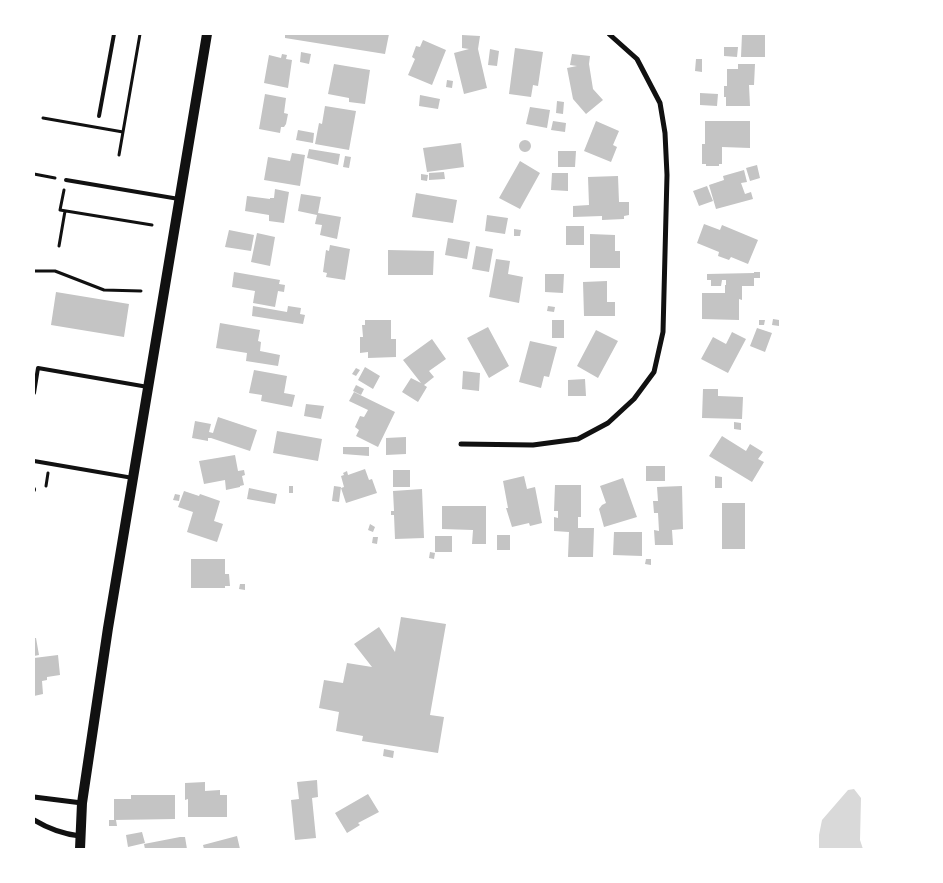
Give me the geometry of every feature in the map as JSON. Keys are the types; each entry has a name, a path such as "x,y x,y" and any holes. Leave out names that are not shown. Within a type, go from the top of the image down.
{"main road":[{"path":"80,849 82,803 133,478 207,34"}],"street":[{"path":"461,444 533,445 578,439 608,423 634,399 654,372 664,332 667,175 664,133 660,103 637,59 609,34"},
{"path":"34,797 82,803"},
{"path":"34,820 47,828 65,834 80,836"}],"lane":[{"path":"99,116 114,34"},
{"path":"66,180 179,198"},
{"path":"34,393 38,368 148,387"},
{"path":"34,462 133,478"}],"path":[{"path":"119,155 140,34"},
{"path":"42,118 123,132"},
{"path":"34,174 66,180 60,210 152,225"},
{"path":"59,246 65,210"},
{"path":"34,271 55,271 104,290 142,290"},
{"path":"34,490 45,491 50,464"}],"shaded area":[{"path":"854,789 861,798 860,840 863,849 819,849 822,820 848,790"}],"building":[{"path":"285,34 389,34 385,54 285,38"},
{"path":"742,34 765,34 765,57 741,57"},
{"path":"462,35 480,36 478,49 487,88 464,94 454,53 469,49 462,48"},
{"path":"423,40 446,50 432,85 408,75 415,59 412,57 416,46 420,47"},
{"path":"724,47 738,47 737,57 724,56"},
{"path":"515,48 543,52 538,86 533,85 531,97 509,94"},
{"path":"490,49 499,51 497,66 488,65"},
{"path":"301,52 311,54 309,64 300,62"},
{"path":"282,54 287,55 286,59 292,60 288,88 264,83 269,55 281,58"},
{"path":"572,54 590,56 589,64 593,89 603,100 586,114 573,99 567,68 577,66 570,65"},
{"path":"696,59 702,59 702,72 695,71"},
{"path":"334,64 370,70 365,104 349,102 349,98 328,94"},
{"path":"738,64 755,64 754,85 749,85 750,106 726,106 724,86 727,86 727,69 738,69"},
{"path":"447,80 453,81 452,88 446,87"},
{"path":"700,93 718,94 717,106 700,105"},
{"path":"265,94 286,98 284,113 288,114 286,124 284,127 281,127 280,133 259,129"},
{"path":"420,95 440,99 438,109 419,106"},
{"path":"557,101 564,102 563,114 556,113"},
{"path":"325,106 356,111 349,150 315,144 319,123 322,124"},
{"path":"530,107 550,110 547,128 526,124"},
{"path":"553,121 566,123 565,132 551,130"},
{"path":"596,121 619,131 613,145 617,147 611,162 584,151"},
{"path":"705,121 750,121 750,148 722,147 722,164 719,164 719,166 706,166 706,164 702,164 702,144 705,144"},
{"path":"298,130 314,133 313,143 296,140"},
{"path":"523,140 527,140 531,146 527,152 523,152 519,148 519,144"},
{"path":"461,143 464,167 427,172 423,148"},
{"path":"309,149 340,154 338,165 307,158"},
{"path":"558,151 576,151 575,167 558,167"},
{"path":"292,153 305,155 300,186 264,180 268,157 290,161"},
{"path":"345,156 351,157 349,168 343,167"},
{"path":"520,161 540,173 520,209 499,198"},
{"path":"757,165 760,178 750,181 746,168"},
{"path":"744,170 747,182 741,183 745,194 751,192 753,199 716,209 709,185 724,180 723,176"},
{"path":"444,172 445,179 429,180 429,173"},
{"path":"552,173 568,173 568,191 551,190"},
{"path":"421,174 428,175 427,181 421,180"},
{"path":"618,176 619,202 629,202 629,215 624,216 624,219 602,220 602,216 573,217 573,206 589,205 588,177"},
{"path":"707,186 713,201 699,206 693,191"},
{"path":"275,189 289,192 284,223 269,221 269,215 245,211 247,196 274,198"},
{"path":"416,193 457,200 453,223 412,217"},
{"path":"301,194 321,197 318,213 341,217 337,239 320,235 322,225 315,224 317,215 298,211"},
{"path":"487,215 508,218 505,234 485,231"},
{"path":"704,224 720,230 722,225 758,240 748,264 731,257 729,260 718,256 719,252 697,243"},
{"path":"566,226 584,226 584,245 566,245"},
{"path":"514,229 521,230 520,236 514,236"},
{"path":"229,230 254,235 251,251 225,247"},
{"path":"257,233 275,237 270,266 251,262"},
{"path":"590,234 615,235 615,251 620,251 620,268 590,268"},
{"path":"448,238 470,242 467,259 445,255"},
{"path":"330,245 350,249 345,280 326,277 327,273 323,272 326,250 329,251"},
{"path":"476,246 493,249 489,272 472,269"},
{"path":"388,250 434,251 433,275 388,275"},
{"path":"496,259 510,261 508,274 523,277 519,303 489,297"},
{"path":"234,272 280,280 279,284 285,285 284,292 278,291 275,307 253,303 255,291 232,287"},
{"path":"760,272 760,278 754,278 754,286 742,286 742,300 739,299 739,320 702,319 702,293 725,293 726,285 726,280 722,280 721,286 711,286 711,280 707,280 707,274"},
{"path":"545,274 564,274 563,293 545,292"},
{"path":"607,281 607,302 615,302 615,316 584,316 583,282"},
{"path":"56,292 129,304 124,337 51,325"},
{"path":"253,306 287,312 288,306 301,308 300,314 305,315 303,324 252,316"},
{"path":"548,306 555,307 554,312 547,311"},
{"path":"773,319 779,320 779,326 772,325"},
{"path":"365,320 391,320 391,339 396,339 396,357 368,358 368,352 360,353 360,337 363,337 362,325 365,325"},
{"path":"552,320 564,320 564,338 552,338"},
{"path":"759,320 765,320 764,325 759,325"},
{"path":"220,323 260,330 258,341 261,342 260,351 280,355 278,366 246,361 247,353 216,348"},
{"path":"488,327 509,366 489,378 467,338"},
{"path":"757,328 772,333 765,352 750,346"},
{"path":"596,330 618,341 598,378 577,366"},
{"path":"732,332 746,339 728,373 701,359 713,337 726,344"},
{"path":"432,339 446,359 429,371 434,377 424,385 427,387 418,402 402,392 411,378 421,383 403,360"},
{"path":"530,341 557,347 549,377 544,376 541,388 519,382"},
{"path":"365,367 380,376 373,389 358,380"},
{"path":"356,368 360,370 356,376 352,374"},
{"path":"254,370 287,376 284,393 295,395 292,407 261,401 262,395 249,393"},
{"path":"463,371 480,373 479,391 462,389"},
{"path":"585,379 586,396 568,396 568,380"},
{"path":"356,385 364,389 361,395 353,391"},
{"path":"703,389 718,389 718,396 743,397 742,419 702,418"},
{"path":"354,392 395,412 378,447 356,436 359,430 355,427 360,416 364,417 368,410 349,401"},
{"path":"306,404 324,406 321,419 304,416"},
{"path":"218,417 257,430 250,451 211,438 208,438 208,441 192,438 195,421 211,424 209,432 213,433"},
{"path":"734,422 741,423 741,430 734,429"},
{"path":"277,431 322,439 318,461 273,453"},
{"path":"722,436 746,451 750,444 763,452 758,459 764,462 752,482 709,456"},
{"path":"406,437 406,454 386,455 386,438"},
{"path":"343,447 369,447 369,456 343,454"},
{"path":"235,455 238,471 244,470 245,475 242,476 244,485 226,490 225,480 204,484 199,461"},
{"path":"646,466 665,466 665,481 646,481"},
{"path":"365,469 369,480 372,479 377,493 346,503 341,488 344,487 341,476 347,471 348,475"},
{"path":"393,470 410,470 410,487 393,487"},
{"path":"524,476 527,489 535,487 542,523 530,526 529,523 512,527 506,508 508,508 503,481"},
{"path":"715,476 722,477 722,488 715,488"},
{"path":"623,478 637,517 604,527 599,509 606,503 600,486"},
{"path":"555,485 581,485 581,517 578,517 578,528 594,528 593,557 568,557 569,532 554,531 554,517 558,518 558,511 554,511"},
{"path":"289,486 293,486 293,493 289,493"},
{"path":"334,486 341,487 339,502 332,501"},
{"path":"682,486 683,529 672,530 673,545 655,545 654,530 659,531 658,513 654,513 653,501 658,501 657,487"},
{"path":"249,488 277,494 275,504 247,499"},
{"path":"422,489 424,538 395,539 394,515 391,515 391,511 394,511 393,491"},
{"path":"184,491 220,501 214,521 223,524 217,542 187,532 193,512 178,507"},
{"path":"175,494 180,495 179,501 173,500"},
{"path":"722,503 745,503 745,549 722,549"},
{"path":"442,506 486,506 486,544 472,544 473,530 442,529"},
{"path":"370,524 375,527 373,532 368,530"},
{"path":"614,532 642,532 642,556 613,555"},
{"path":"497,535 510,535 510,550 497,550"},
{"path":"435,536 452,536 452,552 435,552"},
{"path":"373,537 378,537 377,544 372,543"},
{"path":"430,552 435,553 434,559 429,558"},
{"path":"191,559 225,559 225,574 229,574 230,586 225,586 225,588 191,588"},
{"path":"646,559 651,559 651,565 645,564"},
{"path":"240,584 245,584 245,590 239,589"},
{"path":"401,617 446,624 430,715 444,717 438,753 362,741 363,736 336,731 339,712 319,708 324,680 343,683 347,663 372,667 354,644 379,627 395,652"},
{"path":"34,638 36,638 39,655 34,656"},
{"path":"58,655 60,675 47,677 47,680 42,681 43,694 34,696 34,658"},
{"path":"384,749 394,751 393,758 383,756"},
{"path":"317,780 318,797 312,798 316,838 295,840 291,800 299,799 297,782"},
{"path":"205,782 205,791 220,790 220,795 227,795 227,817 188,817 188,799 185,800 185,783"},
{"path":"368,794 379,812 358,823 360,825 347,833 335,813"},
{"path":"131,795 175,795 175,819 114,820 114,799 131,799"},
{"path":"109,820 116,820 117,826 109,826"},
{"path":"142,832 145,843 128,847 126,835"},
{"path":"237,836 240,849 204,849 203,845"},
{"path":"185,837 187,849 145,849 144,844"}]}
